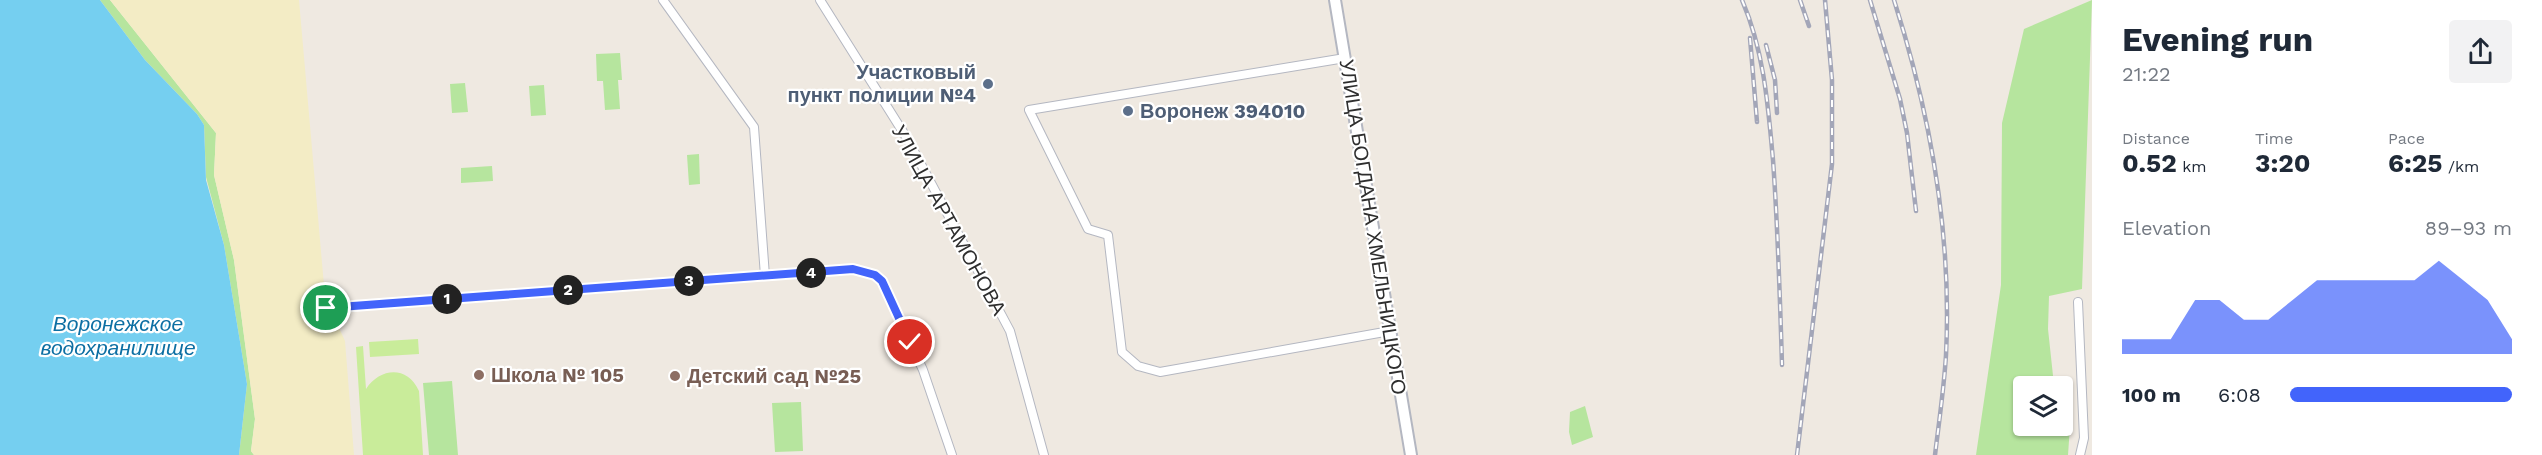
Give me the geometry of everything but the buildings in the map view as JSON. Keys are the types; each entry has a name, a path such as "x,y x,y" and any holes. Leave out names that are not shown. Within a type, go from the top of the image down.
{"main road":[{"name":"УЛИЦА БОГДАНА ХМЕЛЬНИЦКОГО","path":"1335,0 1411,455"}],"street":[{"path":"663,0 753,127 765,276"},
{"name":"УЛИЦА АРТАМОНОВА","path":"820,0 908,140 1010,332 1044,455"},
{"path":"1345,58 1029,110 1088,229 1108,235 1122,352 1138,366 1160,372 1390,331"},
{"path":"326,308 853,269 875,275 882,281 923,370 952,455"},
{"path":"2078,302 2084,438 2080,455"}],"green space":[{"path":"100,0 110,0 216,133 214,175 234,260 255,419 251,451 254,455 239,455 247,384 224,245 206,177 204,125 197,114 145,60"},
{"path":"2092,0 2082,289 2049,296 2048,329 2053,376 2013,376 2013,436 2069,436 2068,455 1976,455 2001,285 2002,123 2024,29"},
{"path":"620,53 622,80 618,80 620,109 605,110 603,81 597,81 596,54"},
{"path":"465,83 468,112 452,113 450,84"},
{"path":"544,85 546,115 531,116 529,86"},
{"path":"699,154 700,184 689,185 687,155"},
{"path":"492,166 493,181 461,183 461,168"},
{"path":"418,339 419,354 370,357 369,342"},
{"path":"363,346 366,389 378,377 393,372 408,377 419,391 423,455 363,455 356,347"},
{"path":"452,381 458,455 429,455 423,383"},
{"path":"801,402 803,451 775,452 772,403"},
{"path":"1585,406 1593,437 1572,445 1569,432 1570,412"}],"sand":[{"path":"110,0 299,0 325,297 345,341 354,455 254,455 251,451 255,419 234,260 214,175 216,133"}],"water":[{"name":"Воронежское водохранилище","path":"0,0 100,0 145,60 197,114 204,125 206,180 224,245 247,384 239,455 0,455"}],"railway":[{"path":"1742,0 1760,59 1769,119 1776,212 1782,365"},
{"path":"1800,0 1809,26"},
{"path":"1797,455 1832,164 1832,80 1825,0"},
{"path":"1870,0 1900,99 1907,133 1916,211"},
{"path":"1894,0 1928,131 1942,220 1947,310 1946,355 1935,455"},
{"path":"1750,38 1757,122"},
{"path":"1766,45 1775,80 1777,113"}],"place":[{"name":"Участковый пункт полиции №4","path":"988,84"},
{"name":"Воронеж 394010","path":"1128,111"},
{"name":"Школа № 105","path":"479,375"},
{"name":"Детский сад №25","path":"675,376"}],"route":[{"path":"326,308 853,269 875,275 882,281 910,342"}]}
